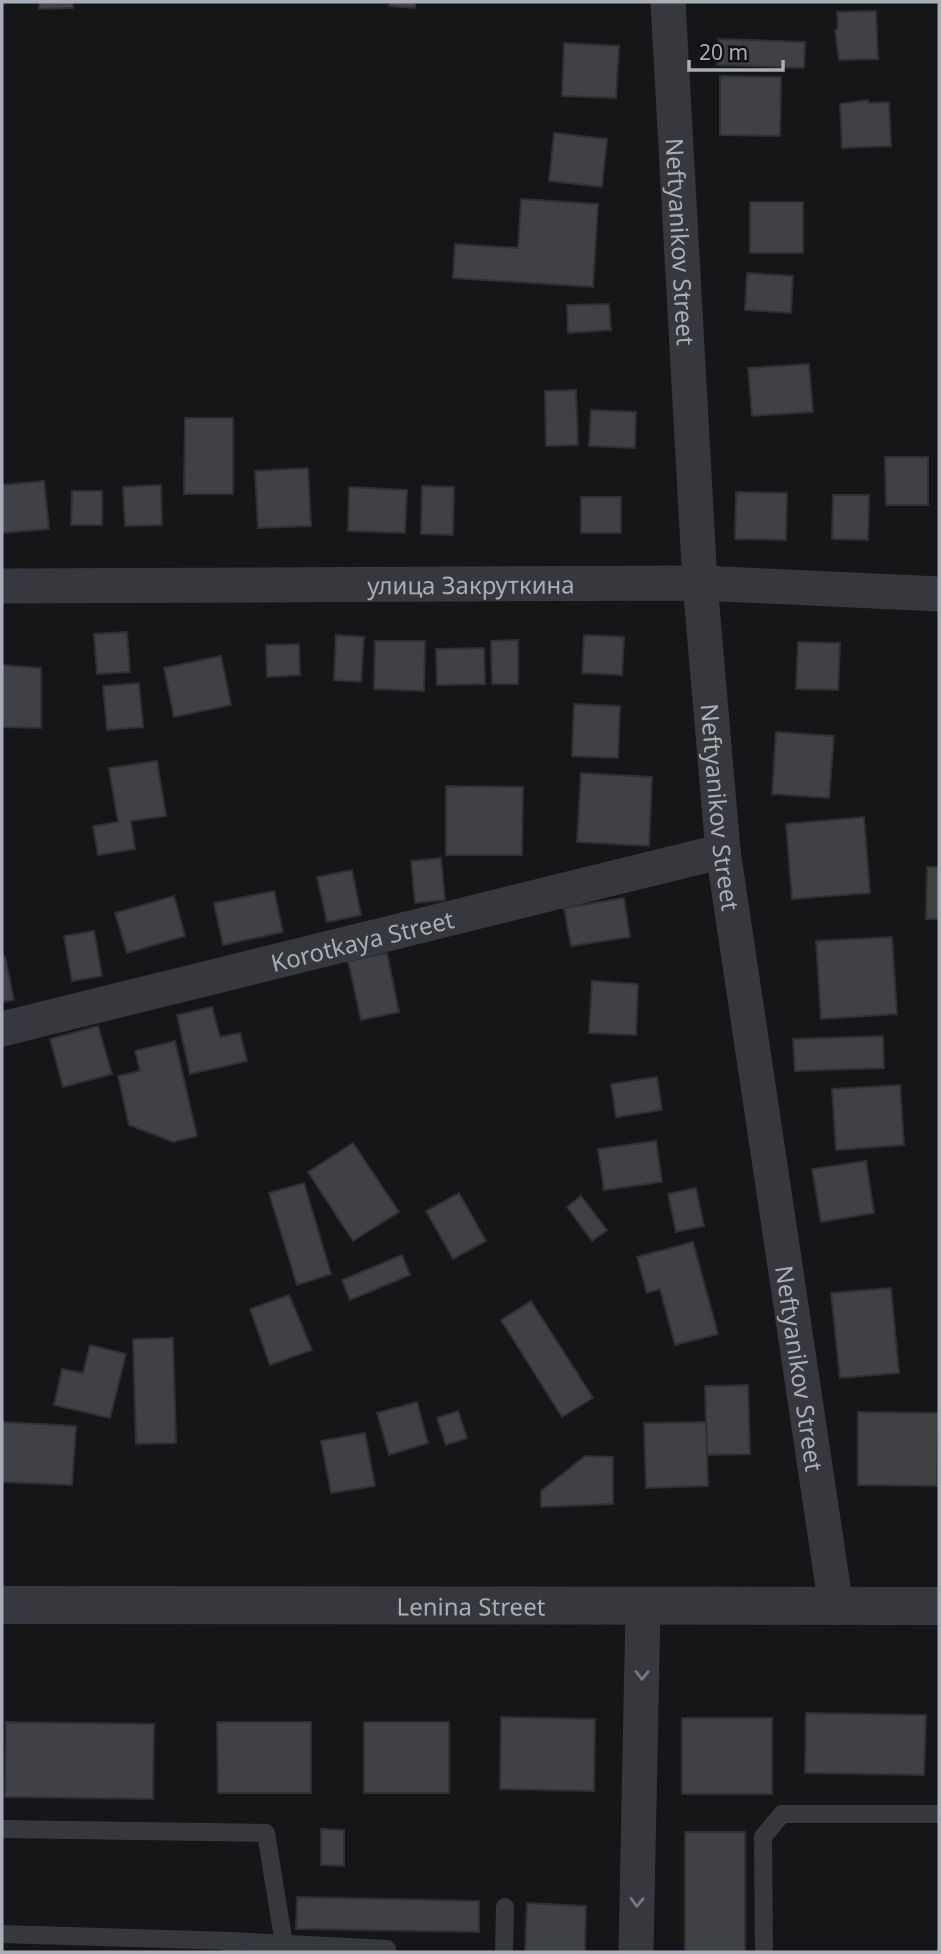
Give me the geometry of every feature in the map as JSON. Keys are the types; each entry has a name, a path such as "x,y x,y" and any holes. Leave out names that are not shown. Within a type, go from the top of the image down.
{"street":[{"name":"Neftyanikov Street","path":"668,2 700,583 723,851 836,1607"},
{"name":"улица Закруткина","path":"2,586 700,583 939,594"},
{"name":"Korotkaya Street","path":"2,1029 723,851"},
{"name":"Lenina Street","path":"2,1605 939,1606"},
{"path":"636,1952 643,1606"}],"lane":[{"path":"764,1952 763,1837 782,1814 939,1814"},
{"path":"2,1829 266,1833 284,1944"},
{"path":"504,1952 505,1907"},
{"path":"2,1934 231,1947 284,1944 387,1949"}],"building":[{"path":"39,2 73,2 73,8 39,9"},
{"path":"390,2 415,2 415,8 389,6"},
{"path":"876,11 878,59 839,60 835,30 838,29 837,12"},
{"path":"718,39 805,42 804,68 717,65"},
{"path":"564,43 619,46 616,98 562,96"},
{"path":"720,76 781,77 780,136 720,135"},
{"path":"868,100 868,103 889,102 891,146 842,148 840,104"},
{"path":"554,133 607,139 602,187 549,181"},
{"path":"521,199 598,204 593,287 453,278 455,244 518,248"},
{"path":"750,202 803,202 803,253 750,253"},
{"path":"747,273 793,276 791,313 745,310"},
{"path":"609,304 611,330 568,333 567,305"},
{"path":"809,364 813,412 752,416 748,368"},
{"path":"576,390 578,445 546,446 545,391"},
{"path":"591,410 636,412 635,448 589,446"},
{"path":"185,418 233,418 233,494 184,494"},
{"path":"885,457 928,457 928,505 886,505"},
{"path":"308,468 311,526 258,528 255,471"},
{"path":"44,481 49,529 2,533 2,485"},
{"path":"161,485 162,525 125,526 123,487"},
{"path":"422,486 454,487 453,535 421,534"},
{"path":"349,487 407,490 405,533 348,531"},
{"path":"72,491 102,491 102,525 71,525"},
{"path":"736,492 787,493 786,540 735,539"},
{"path":"833,495 869,495 868,540 832,539"},
{"path":"581,497 621,497 621,533 581,533"},
{"path":"127,632 130,672 97,674 94,634"},
{"path":"336,635 364,637 361,682 334,680"},
{"path":"584,635 624,637 622,675 582,673"},
{"path":"518,640 518,684 492,684 491,641"},
{"path":"375,641 425,641 424,691 374,689"},
{"path":"798,642 840,643 838,690 796,689"},
{"path":"299,644 300,675 267,677 266,645"},
{"path":"484,648 485,684 437,685 436,649"},
{"path":"221,656 231,705 174,717 164,668"},
{"path":"2,665 41,668 41,728 2,727"},
{"path":"139,683 143,727 107,730 103,686"},
{"path":"574,704 620,706 618,758 572,756"},
{"path":"776,732 834,736 829,798 772,794"},
{"path":"157,761 166,816 131,821 135,849 98,855 93,826 118,822 109,768"},
{"path":"581,773 652,777 649,846 577,842"},
{"path":"446,786 523,787 522,855 446,855"},
{"path":"864,817 870,893 792,899 786,824"},
{"path":"441,858 445,900 415,903 411,861"},
{"path":"927,867 939,867 939,919 926,919"},
{"path":"352,870 361,915 327,922 317,877"},
{"path":"274,891 283,932 223,945 214,903"},
{"path":"174,896 185,936 127,953 115,913"},
{"path":"624,898 630,937 571,946 564,908"},
{"path":"94,931 102,976 72,981 64,936"},
{"path":"892,937 897,1014 821,1019 816,941"},
{"path":"387,953 399,1012 361,1020 348,961"},
{"path":"2,956 5,956 14,1000 2,1002"},
{"path":"592,981 638,984 636,1035 589,1033"},
{"path":"212,1007 220,1037 240,1033 247,1061 190,1074 177,1015"},
{"path":"98,1026 112,1074 63,1087 50,1039"},
{"path":"883,1036 884,1068 795,1071 793,1039"},
{"path":"175,1041 197,1136 173,1142 129,1125 118,1076 140,1071 135,1051"},
{"path":"657,1077 662,1110 616,1117 611,1084"},
{"path":"900,1085 904,1145 836,1150 832,1089"},
{"path":"656,1141 662,1182 604,1190 598,1149"},
{"path":"353,1143 399,1212 353,1241 308,1172"},
{"path":"866,1161 874,1213 821,1222 812,1169"},
{"path":"304,1183 331,1274 297,1285 269,1193"},
{"path":"696,1188 704,1226 676,1232 668,1194"},
{"path":"459,1193 486,1241 453,1259 426,1211"},
{"path":"581,1196 607,1230 592,1241 567,1207"},
{"path":"693,1242 718,1334 675,1345 660,1289 647,1293 637,1257"},
{"path":"402,1255 410,1275 350,1300 342,1280"},
{"path":"891,1288 899,1373 840,1378 831,1293"},
{"path":"289,1295 312,1350 270,1365 250,1309"},
{"path":"531,1301 593,1398 562,1417 501,1320"},
{"path":"173,1338 176,1443 136,1444 133,1339"},
{"path":"90,1345 126,1354 110,1418 54,1405 62,1369 83,1373"},
{"path":"748,1385 750,1454 707,1455 705,1386"},
{"path":"417,1402 428,1443 389,1455 377,1413"},
{"path":"458,1411 467,1438 446,1445 437,1418"},
{"path":"858,1412 938,1413 937,1486 858,1485"},
{"path":"2,1422 76,1426 72,1485 2,1482"},
{"path":"706,1422 708,1486 646,1488 644,1423"},
{"path":"365,1433 375,1486 331,1493 321,1441"},
{"path":"585,1456 613,1457 613,1504 541,1507 541,1491"},
{"path":"806,1713 926,1715 924,1775 805,1773"},
{"path":"501,1717 595,1719 594,1791 500,1789"},
{"path":"682,1718 772,1718 772,1794 682,1794"},
{"path":"6,1722 154,1724 153,1799 5,1797"},
{"path":"217,1722 311,1722 311,1793 218,1793"},
{"path":"364,1722 449,1722 449,1793 364,1793"},
{"path":"321,1829 344,1830 344,1866 321,1865"},
{"path":"685,1832 745,1832 745,1952 685,1952"},
{"path":"297,1897 479,1901 479,1932 296,1929"},
{"path":"527,1903 586,1906 585,1952 525,1952"}]}
